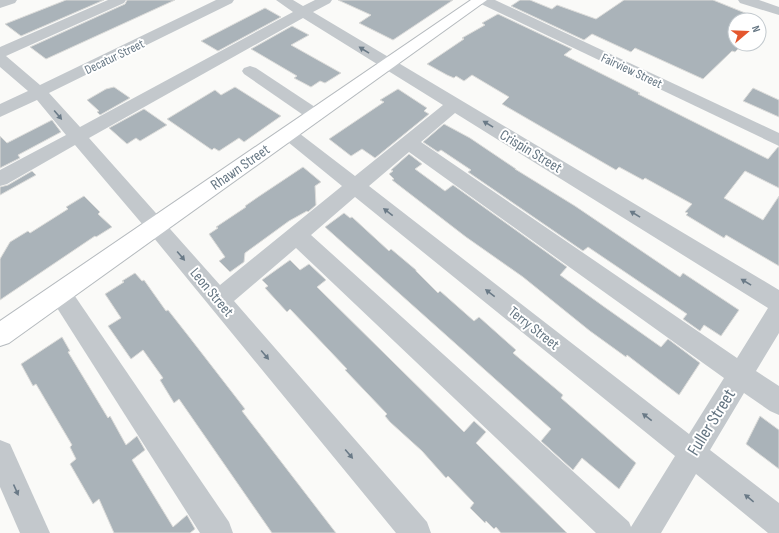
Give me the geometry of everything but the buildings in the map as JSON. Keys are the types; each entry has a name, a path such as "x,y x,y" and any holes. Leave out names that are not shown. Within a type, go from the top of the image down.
{"main road":[{"name":"Rhawn Street","path":"0,335 480,0"}],"street":[{"path":"0,4 10,0"},
{"path":"0,53 120,0"},
{"name":"Decatur Street","path":"0,111 227,0"},
{"name":"Crispin Street","path":"283,0 779,302"},
{"path":"0,179 325,0"},
{"name":"Fairview Street","path":"484,0 779,140"},
{"path":"745,0 779,11"},
{"name":"Leon Street","path":"0,59 39,92 156,226 416,533"},
{"path":"250,71 315,115"},
{"path":"218,300 455,104"},
{"name":"Terry Street","path":"289,134 779,522"},
{"path":"408,143 779,402"},
{"path":"296,235 618,533"},
{"path":"60,293 218,533"},
{"name":"Fuller Street","path":"644,533 779,311"},
{"path":"1,460 35,533"}]}
